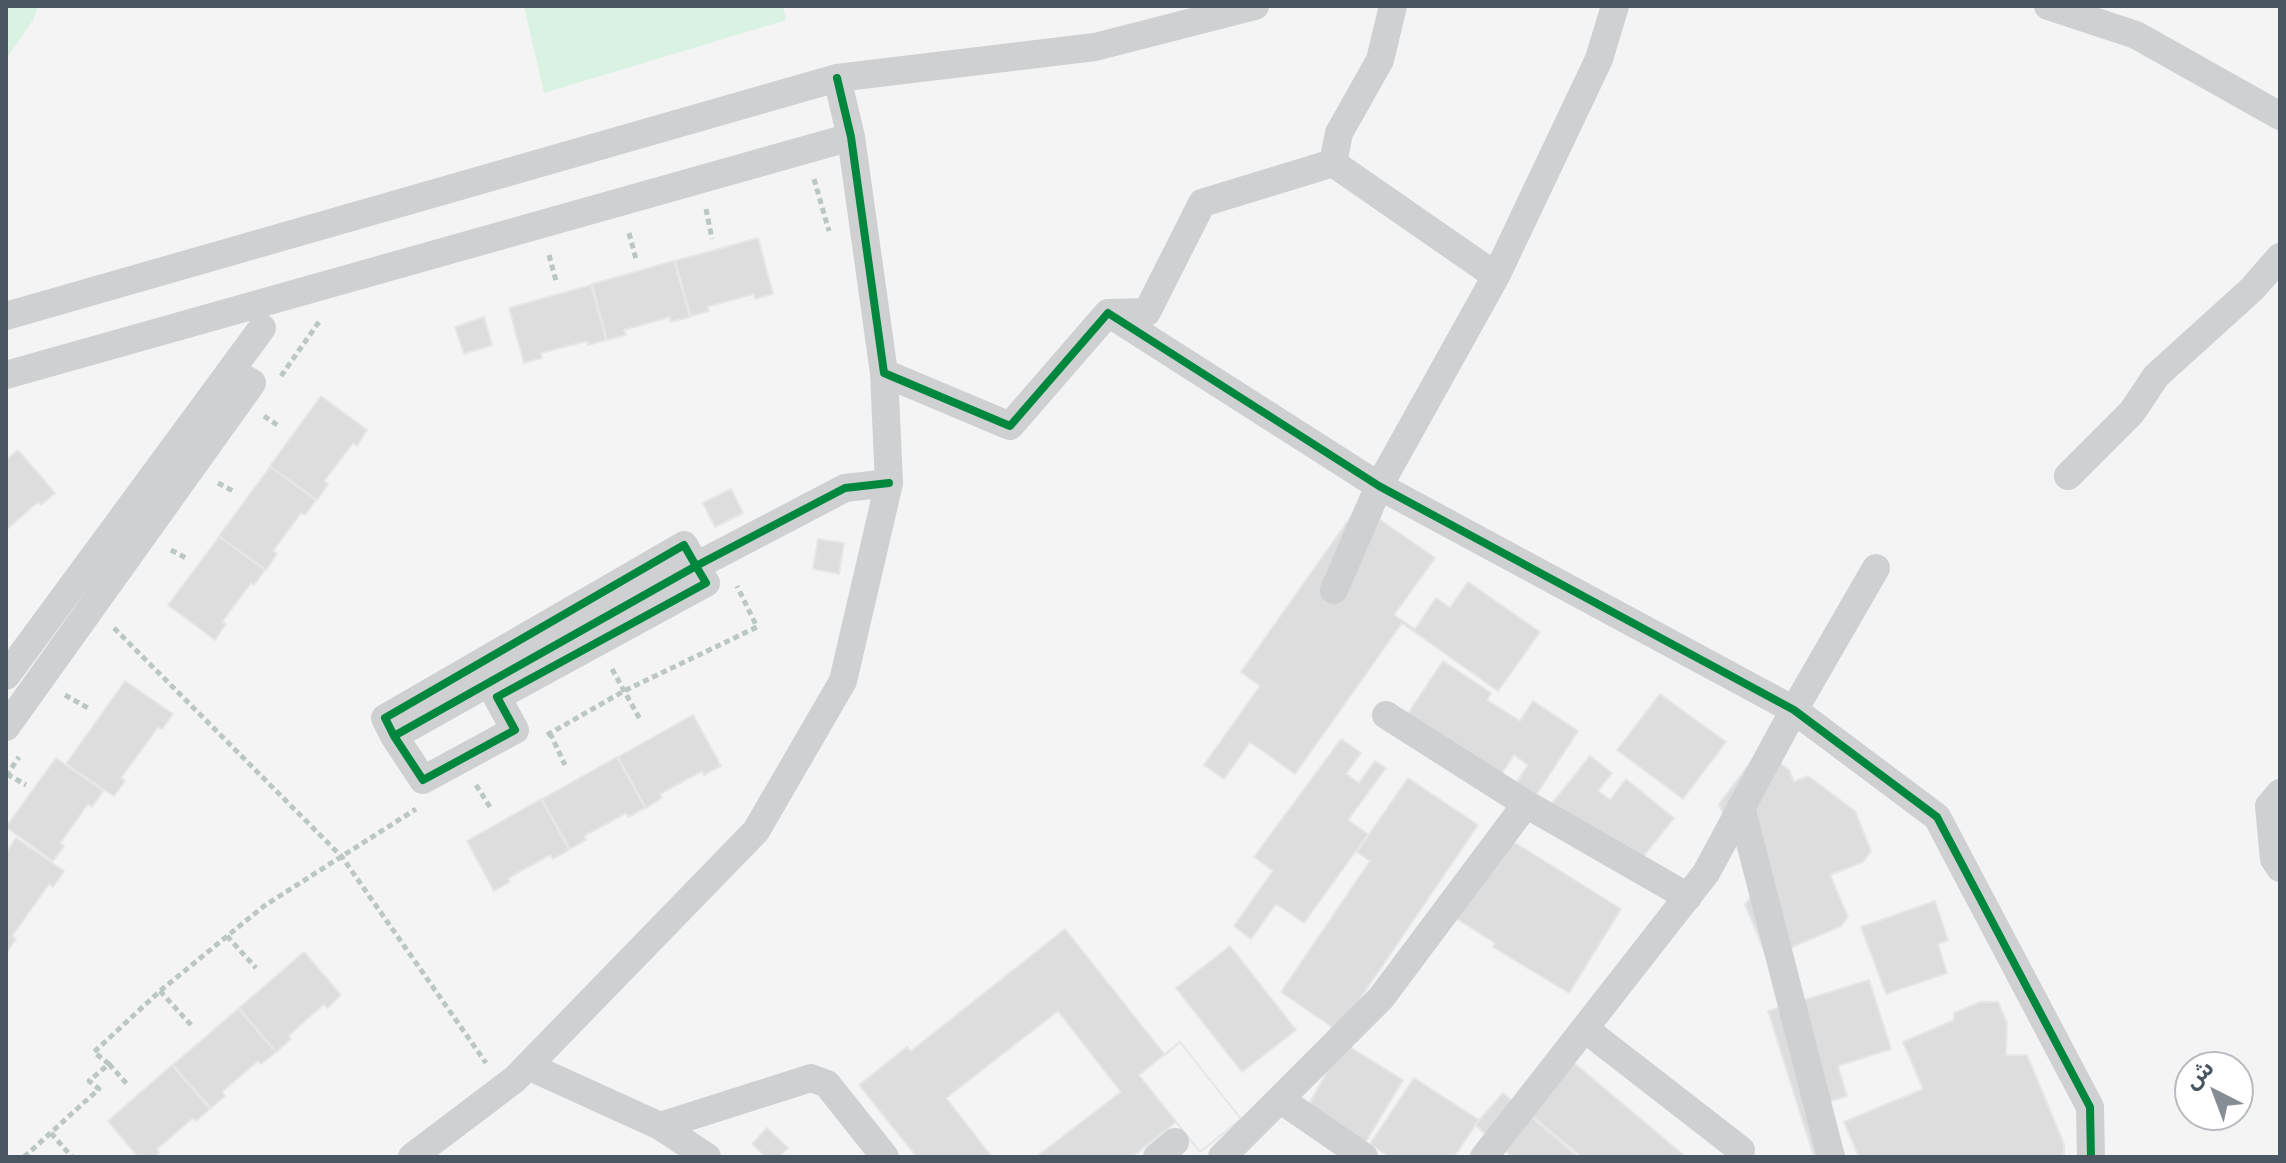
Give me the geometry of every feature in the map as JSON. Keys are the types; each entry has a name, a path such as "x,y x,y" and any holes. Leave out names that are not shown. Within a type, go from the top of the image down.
{"street":[{"path":"6,316 837,78 1095,47 1255,6"},
{"path":"1333,163 1339,133 1380,60 1393,6"},
{"path":"1334,590 1379,486 1496,276 1599,59 1615,6"},
{"path":"2048,6 2136,35 2280,116"},
{"path":"412,1157 528,1066 756,831 843,681 889,483 884,373 851,137 837,78"},
{"path":"6,375 851,137"},
{"path":"1333,163 1496,276"},
{"path":"884,373 1010,426 1108,313 1147,312 1202,203 1333,163"},
{"path":"2068,476 2132,412 2156,376 2252,289 2280,257"},
{"path":"1108,313 1379,486 1794,710 1937,817 2090,1107 2091,1157"},
{"path":"6,676 262,328"},
{"path":"6,727 252,383 232,371"},
{"path":"696,566 706,583 497,697 515,730 423,780 394,736 696,566 845,488 889,483"},
{"path":"1484,1157 1706,873 1794,710 1876,568"},
{"path":"1386,715 1526,804 1688,897"},
{"path":"2280,793 2269,806 2274,859 2280,868"},
{"path":"1222,1157 1381,998 1526,804"},
{"path":"1741,807 1831,1157"},
{"path":"1585,1029 1741,1150"},
{"path":"528,1066 660,1126 707,1157"},
{"path":"660,1126 811,1078 827,1084 885,1157"},
{"path":"1281,1100 1364,1157"}],"path":[{"path":"800,179 813,175 830,236"},
{"path":"692,210 719,203"},
{"path":"705,207 712,239"},
{"path":"628,228 636,259"},
{"path":"556,281 548,252 561,248"},
{"path":"274,387 323,315"},
{"path":"211,478 235,492"},
{"path":"164,546 188,559"},
{"path":"537,741 624,691 757,627 721,553"},
{"path":"103,636 111,624 342,857 503,1088"},
{"path":"597,643 641,721"},
{"path":"55,705 71,682"},
{"path":"63,693 88,708"},
{"path":"23,751 7,775 26,785"},
{"path":"127,1084 94,1052 160,991 264,906 424,805"},
{"path":"227,936 256,968"},
{"path":"160,991 191,1025"},
{"path":"24,1157 99,1089 89,1081 109,1064"},
{"path":"51,1133 72,1157"}],"green space":[{"path":"6,6 38,6 33,20 6,59"},
{"path":"524,6 783,6 786,20 544,93"}],"building":[{"path":"758,238 773,294 755,299 754,294 707,307 709,311 691,316 675,261"},
{"path":"674,261 690,317 671,322 670,317 624,330 626,335 607,340 592,284"},
{"path":"591,285 606,340 588,345 587,341 541,353 542,358 524,363 509,308"},
{"path":"484,317 492,345 464,354 455,327"},
{"path":"321,396 367,430 357,446 353,443 324,481 328,484 317,500 270,466"},
{"path":"18,450 55,493 41,505 38,502 6,530 6,460"},
{"path":"270,467 316,500 305,515 301,513 273,551 277,554 266,570 219,536"},
{"path":"731,489 743,513 715,527 703,503"},
{"path":"1359,505 1435,558 1394,615 1415,629 1436,598 1450,608 1468,582 1540,632 1498,691 1402,623 1295,774 1250,742 1224,779 1204,765 1260,686 1241,672"},
{"path":"219,537 265,570 254,585 251,583 222,622 226,624 215,640 168,605"},
{"path":"818,539 844,543 839,574 813,569"},
{"path":"1443,661 1491,693 1487,700 1520,721 1533,701 1578,731 1525,812 1506,799 1528,765 1514,755 1492,788 1399,727"},
{"path":"125,681 173,714 162,729 158,727 121,778 125,781 114,796 66,764"},
{"path":"1660,694 1726,742 1683,799 1617,750"},
{"path":"693,715 721,766 704,775 702,771 660,794 662,798 646,808 618,757"},
{"path":"1341,739 1361,753 1346,774 1359,783 1375,761 1386,768 1348,820 1368,834 1304,923 1276,904 1251,939 1234,926 1273,871 1254,857"},
{"path":"1767,753 1789,770 1794,782 1808,776 1855,811 1871,851 1863,862 1830,875 1848,917 1841,926 1767,958 1745,904 1756,891 1719,804 1752,760"},
{"path":"1590,756 1612,773 1598,791 1610,800 1626,779 1674,818 1631,872 1545,812"},
{"path":"617,757 645,808 628,817 626,813 584,836 586,840 570,849 542,799"},
{"path":"56,758 103,791 92,807 88,804 60,843 64,846 53,861 6,827"},
{"path":"1408,778 1478,825 1338,1031 1281,992 1370,861 1357,852"},
{"path":"541,799 569,850 553,859 550,855 508,878 510,882 494,891 467,841"},
{"path":"1493,829 1621,909 1569,993 1493,947 1495,943 1446,912"},
{"path":"16,838 64,871 53,887 49,884 12,936 16,939 6,953 6,853"},
{"path":"1935,901 1948,940 1938,944 1947,973 1886,994 1861,927"},
{"path":"1065,929 1165,1055 1180,1042 1241,1119 1200,1152 1176,1122 1132,1157 1036,1157 1121,1092 1058,1011 946,1098 992,1157 917,1157 859,1085 907,1047 911,1051"},
{"path":"1230,946 1296,1030 1242,1072 1176,988"},
{"path":"304,952 341,995 327,1008 324,1004 288,1036 291,1039 276,1052 239,1008"},
{"path":"1869,980 1891,1049 1838,1066 1847,1096 1828,1102 1845,1157 1814,1157 1768,1011"},
{"path":"1980,1002 1998,1002 2007,1023 2006,1055 2027,1055 2064,1144 2064,1157 1859,1157 1844,1122 1923,1089 1903,1042 1954,1020 1954,1013"},
{"path":"238,1009 276,1052 261,1064 258,1061 222,1092 225,1096 211,1108 173,1065"},
{"path":"1180,1042 1241,1119 1200,1152 1139,1075"},
{"path":"1343,1043 1403,1080 1365,1143 1307,1108"},
{"path":"1568,1058 1686,1157 1582,1157 1525,1110"},
{"path":"172,1065 210,1109 196,1121 193,1118 157,1149 159,1153 155,1157 138,1157 108,1121"},
{"path":"1414,1078 1479,1120 1454,1157 1390,1157 1370,1144"},
{"path":"1503,1093 1577,1156 1512,1157 1475,1125"},
{"path":"767,1128 788,1148 779,1157 766,1157 752,1144"}],"cycle path":[{"path":"837,78 851,137 884,373 1010,426 1108,313 1379,486 1794,710 1937,817 2090,1107 2091,1157"},
{"path":"394,736 423,780 515,730 497,697 706,583 696,566 684,545 385,718 394,736 696,566 845,488 889,483"}]}
